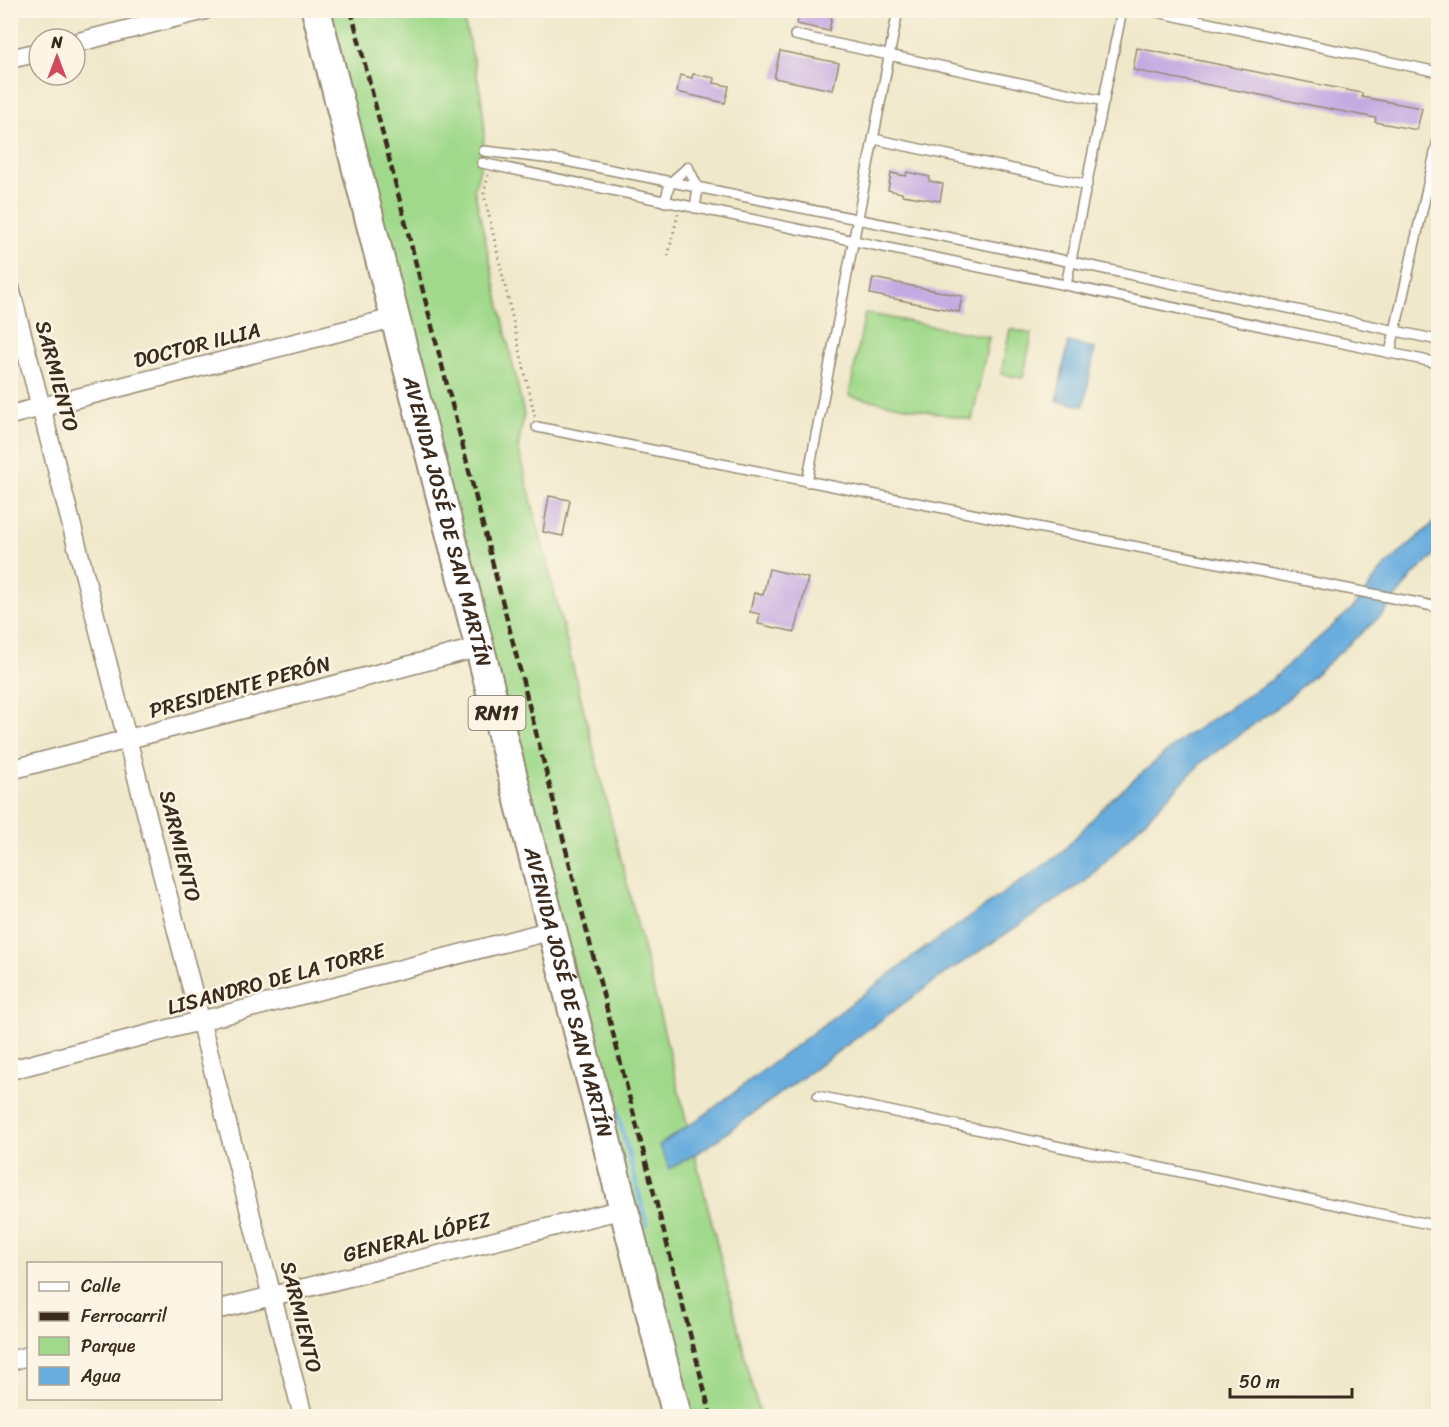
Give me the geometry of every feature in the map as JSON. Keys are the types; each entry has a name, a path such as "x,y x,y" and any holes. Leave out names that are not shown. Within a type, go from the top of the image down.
{"main road":[{"name":"AVENIDA JOSÉ DE SAN MARTÍN","path":"316,10 677,1416"}],"street":[{"path":"87,40 205,10"},
{"path":"10,59 27,55"},
{"name":"SARMIENTO","path":"10,288 303,1416"},
{"name":"DOCTOR ILLIA","path":"10,415 394,318"},
{"name":"PRESIDENTE PERÓN","path":"10,770 480,647"},
{"name":"LISANDRO DE LA TORRE","path":"10,1070 553,930"},
{"name":"GENERAL LÓPEZ","path":"222,1308 624,1209"},
{"path":"10,1361 27,1356"}],"lane":[{"path":"807,482 898,10"},
{"path":"1066,285 1122,10"},
{"path":"1147,10 1438,72"},
{"path":"795,35 1104,101"},
{"path":"874,139 1088,185"},
{"path":"1390,353 1438,140"},
{"path":"484,151 561,160 1072,262 1438,340"},
{"path":"486,164 1438,363"},
{"path":"665,202 670,183 688,167 698,188 695,208"},
{"path":"537,427 1438,607"},
{"path":"818,1096 1438,1226"}],"path":[{"path":"486,164 484,194 537,427"},
{"path":"668,256 680,205"}],"green space":[{"path":"316,11 462,11 478,78 484,122 481,166 474,189 524,415 518,447 760,1416 677,1416"},
{"path":"865,313 989,337 972,420 849,396"},
{"path":"1010,329 1032,334 1023,378 1001,374"}],"water":[{"path":"1068,342 1095,348 1084,406 1057,401"},
{"path":"1438,519 1438,552 1413,575 1384,613 1283,703 1202,762 1086,881 940,977 707,1147 670,1169 659,1145 699,1119 915,955 1061,853 1109,801 1183,738 1270,681 1355,606 1383,568"}],"building":[{"path":"800,10 833,10 829,31 797,24"},
{"path":"1137,48 1362,93 1362,97 1422,108 1417,130 1375,122 1376,118 1133,70"},
{"path":"780,51 839,63 833,90 774,78"},
{"path":"693,74 715,78 714,83 729,86 725,103 677,92 680,75 692,78"},
{"path":"907,172 930,177 929,181 943,184 940,201 902,195 902,193 888,190 891,173 906,176"},
{"path":"873,278 962,296 959,312 870,294"},
{"path":"549,496 570,500 563,536 543,532"},
{"path":"769,569 808,578 795,632 758,624 760,614 750,612 754,593 763,595"}],"waterway":[{"path":"615,1103 647,1225"}],"railway":[{"path":"351,10 711,1416"}]}
